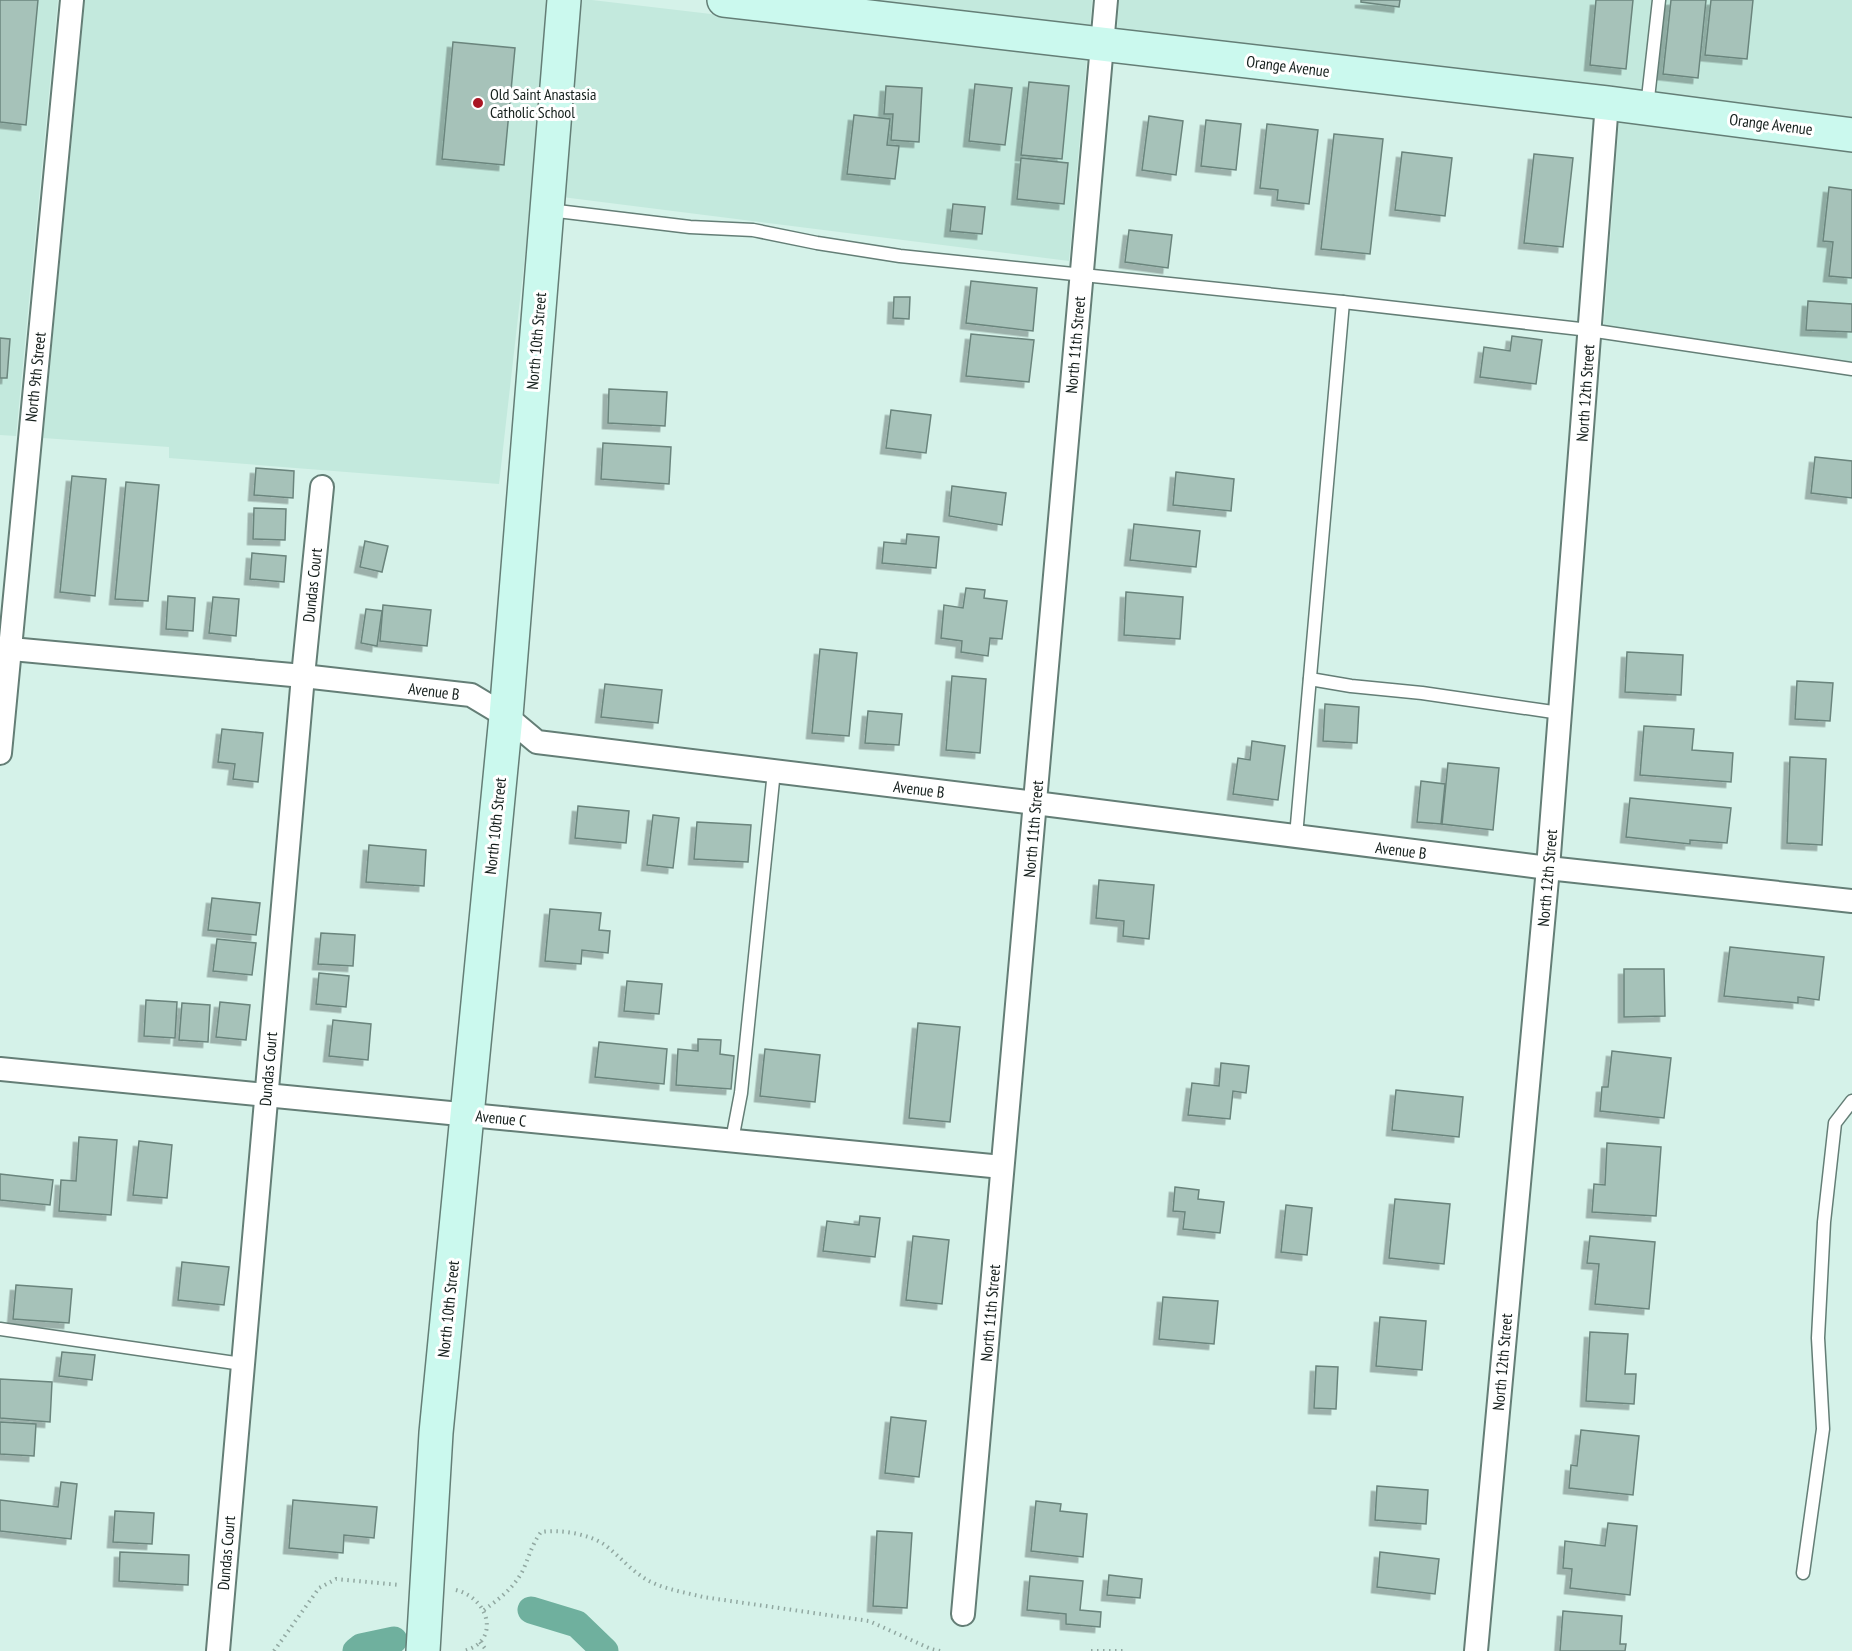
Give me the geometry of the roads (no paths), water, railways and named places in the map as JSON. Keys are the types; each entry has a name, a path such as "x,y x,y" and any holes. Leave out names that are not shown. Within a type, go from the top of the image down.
{"street":[{"name":"North 9th Street","path":"0,753 5,648 72,0"},
{"name":"North 10th Street","path":"423,1651 436,1433 506,716 564,0"},
{"name":"Orange Avenue","path":"724,0 1607,103 1852,135"},
{"name":"North 11th Street","path":"963,1614 1106,0"},
{"name":"North 12th Street","path":"1476,1651 1548,868 1607,103"},
{"name":"Dundas Court","path":"218,1651 303,676 322,487"},
{"name":"Avenue B","path":"5,648 303,676 471,695 506,716 537,742 1548,868 1852,901"},
{"name":"Avenue C","path":"0,1069 1002,1167"}],"lane":[{"path":"1647,108 1659,0"},
{"path":"547,210 690,227 753,230 900,256 1589,330 1852,369"},
{"path":"1296,836 1343,302"},
{"path":"1310,680 1560,713"},
{"path":"732,1140 741,1093 774,771"},
{"path":"1803,1573 1823,1430 1818,1338 1824,1221 1835,1123 1852,1101"},
{"path":"0,1329 242,1364"}],"waterway":[{"path":"531,1610 577,1624 605,1651"},
{"path":"356,1651 361,1647 394,1640"}],"place":[{"name":"Old Saint Anastasia Catholic School","path":"478,103"}]}
